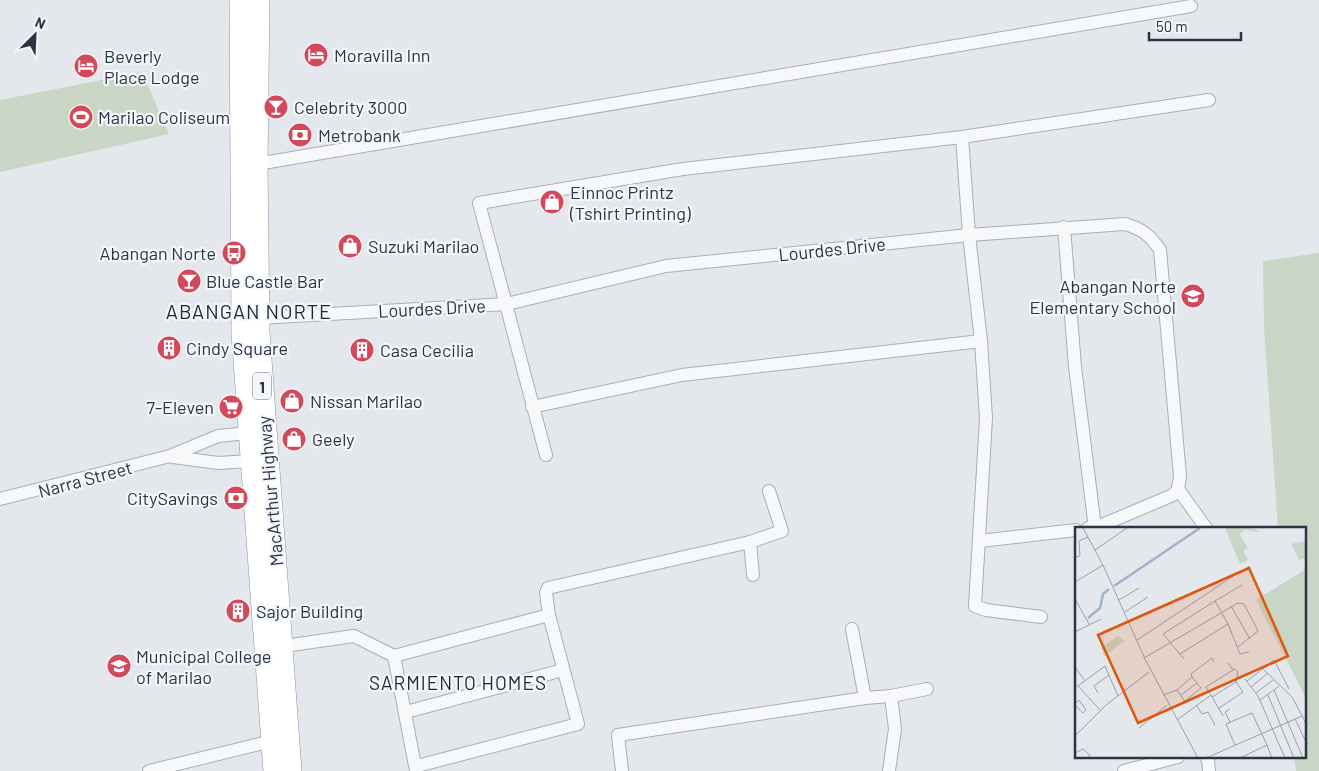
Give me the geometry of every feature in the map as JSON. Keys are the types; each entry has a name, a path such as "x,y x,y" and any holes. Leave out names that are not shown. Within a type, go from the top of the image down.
{"highway":[{"name":"MacArthur Highway","path":"240,0 242,333 248,433 274,647 292,771"},
{"name":"MacArthur Highway","path":"259,0 257,164 259,318 274,647 272,740 274,771"}],"street":[{"path":"257,164 1192,6"},
{"path":"546,455 479,203 683,170 962,137 1209,100"},
{"path":"962,137 969,235 981,341 986,418 975,606 986,610 1041,617"},
{"name":"Lourdes Drive","path":"259,318 507,304 666,266 969,235 1125,224 1140,228 1151,237 1160,250 1180,476 1178,488"},
{"path":"1064,227 1075,367 1091,527"},
{"path":"532,407 682,375 981,341"},
{"name":"Narra Street","path":"0,499 170,456 218,436 248,433"},
{"name":"Narra Street","path":"170,456 218,463 252,461"},
{"path":"1093,527 1173,495 1178,488 1205,527"},
{"path":"394,656 417,769 578,724 549,615 546,593 548,588 750,542 782,531 769,491"},
{"path":"980,541 1075,530"},
{"path":"750,542 753,575"},
{"path":"274,647 354,636 394,656 549,615"},
{"path":"852,629 865,698"},
{"path":"406,712 563,670"},
{"path":"622,771 618,735 865,698 891,696 927,689"},
{"path":"889,771 895,729 891,696"},
{"path":"149,771 272,740"},
{"path":"1124,771 1174,758"},
{"path":"1207,758 1208,771"}],"green space":[{"name":"Marilao Coliseum","path":"142,72 169,134 0,172 0,100"},
{"path":"1319,253 1319,771 1296,771 1294,758 1306,758 1306,527 1278,527 1264,328 1263,261"}],"place":[{"name":"Moravilla Inn","path":"316,55"},
{"name":"Beverly Place Lodge","path":"86,66"},
{"name":"Celebrity 3000","path":"276,107"},
{"name":"Marilao Coliseum","path":"81,117"},
{"name":"Metrobank","path":"300,135"},
{"name":"Einnoc Printz (Tshirt Printing)","path":"552,202"},
{"name":"Suzuki Marilao","path":"350,246"},
{"name":"Abangan Norte","path":"234,253"},
{"name":"Blue Castle Bar","path":"189,281"},
{"name":"Abangan Norte Elementary School","path":"1193,296"},
{"name":"Cindy Square","path":"169,348"},
{"name":"Casa Cecilia","path":"362,350"},
{"name":"Nissan Marilao","path":"292,401"},
{"name":"7-Eleven","path":"231,407"},
{"name":"Geely","path":"294,439"},
{"name":"CitySavings","path":"236,498"},
{"name":"Sajor Building","path":"238,611"},
{"name":"Municipal College of Marilao","path":"119,666"}],"district":[{"name":"ABANGAN NORTE","path":"249,311"},
{"name":"SARMIENTO HOMES","path":"458,682"}]}
